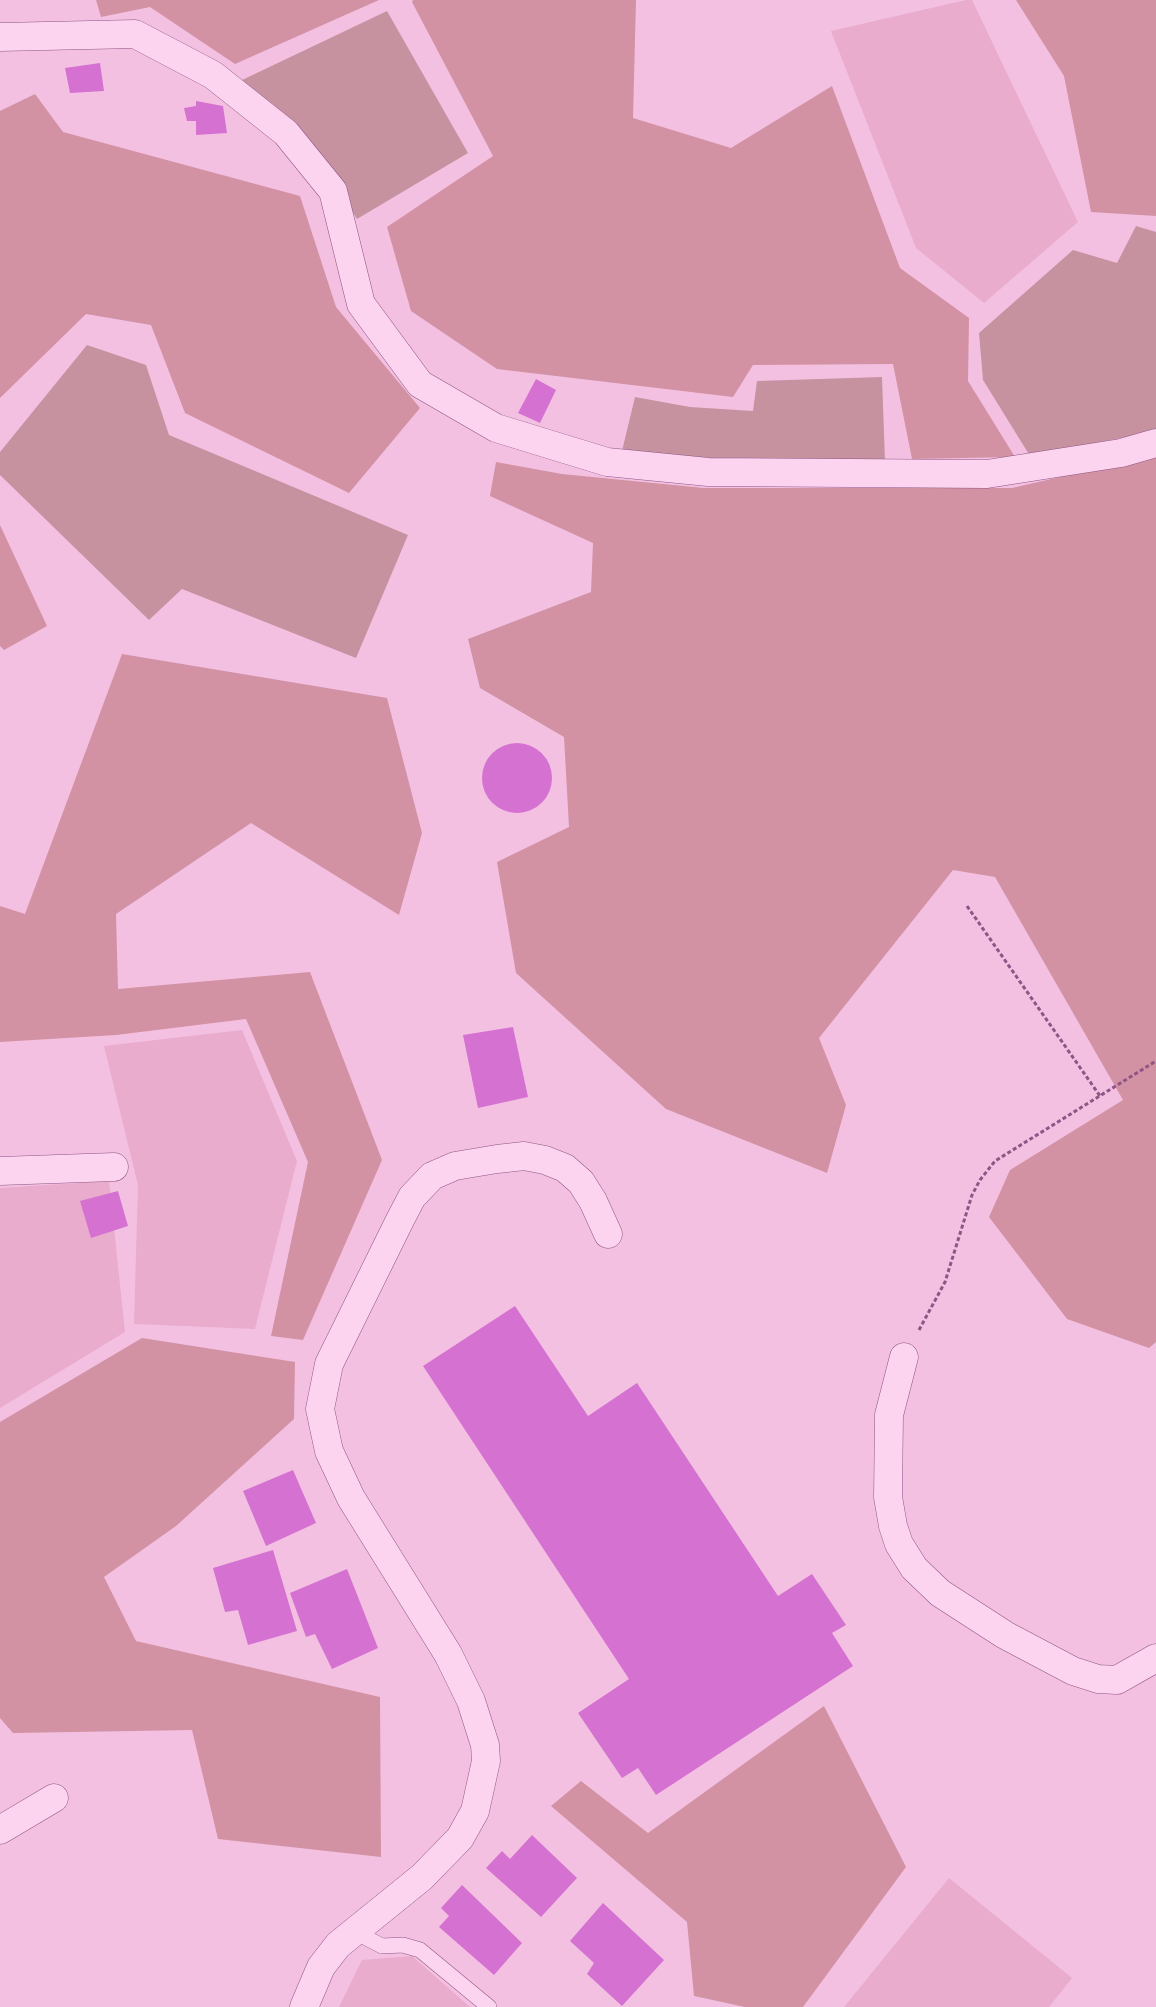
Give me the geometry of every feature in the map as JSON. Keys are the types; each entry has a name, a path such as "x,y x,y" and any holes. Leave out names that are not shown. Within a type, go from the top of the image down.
{"street":[{"path":"0,37 135,34 213,75 286,133 333,191 361,304 420,384 496,428 607,462 708,472 987,474 1122,453 1156,443"},
{"path":"304,2007 320,1967 338,1945 422,1877 460,1838 475,1811 486,1761 484,1745 471,1701 448,1654 351,1498 329,1451 320,1409 329,1364 412,1197 432,1176 455,1166 497,1159 524,1156 544,1160 564,1168 581,1182 608,1234"},
{"path":"0,1171 114,1167"},
{"path":"904,1357 889,1415 888,1497 893,1526 899,1544 914,1568 940,1593 988,1624 1073,1671 1098,1679 1117,1680 1156,1658"},
{"path":"0,1830 54,1798"}],"lane":[{"path":"353,1931 382,1946 403,1945 420,1950 489,2007"}],"path":[{"path":"967,906 1100,1096"},
{"path":"904,1357 944,1282 972,1195 980,1180 995,1161 1156,1060"}],"shaded area":[{"path":"96,0 379,0 235,64 150,7 101,17"},
{"path":"413,0 636,0 633,118 731,148 832,86 900,268 969,318 968,381 1015,457 912,459 893,364 753,365 733,397 497,369 411,311 387,227 493,156 412,2"},
{"path":"972,0 1078,222 984,303 916,248 831,31"},
{"path":"1016,0 1156,0 1156,216 1091,212 1064,76"},
{"path":"387,11 468,153 357,219 310,142 240,81"},
{"path":"35,94 63,132 300,196 336,307 420,408 349,493 185,413 151,325 86,314 0,398 0,111"},
{"path":"1136,226 1156,232 1156,431 1030,456 983,380 979,333 1073,250 1117,263"},
{"path":"87,345 146,365 169,435 408,535 356,658 182,589 149,620 0,475 0,452"},
{"path":"882,377 885,462 703,464 621,455 635,397 690,407 753,411 757,381"},
{"path":"1156,455 1156,1342 1149,1348 1067,1319 989,1217 1010,1170 1123,1100 995,877 953,870 819,1038 846,1105 827,1173 666,1109 516,973 497,862 569,827 564,737 480,688 468,639 591,592 593,543 490,496 496,462 562,474 704,488 1012,488"},
{"path":"0,525 47,626 4,650 0,646"},
{"path":"122,654 387,698 422,833 399,915 251,823 116,914 118,989 310,972 382,1160 303,1340 271,1336 308,1162 246,1019 116,1035 0,1042 0,906 25,914"},
{"path":"242,1030 297,1161 255,1329 134,1324 138,1185 104,1046"},
{"path":"109,1181 125,1332 0,1408 0,1188"},
{"path":"142,1338 295,1362 294,1419 176,1526 104,1577 136,1641 380,1697 381,1857 218,1839 192,1730 13,1733 0,1718 0,1422"},
{"path":"824,1706 906,1867 803,2007 745,2007 694,1996 687,1922 551,1806 581,1781 648,1833"},
{"path":"949,1878 1072,1978 1049,2007 844,2007"},
{"path":"412,1956 470,2007 339,2007 362,1960"}],"building":[{"path":"100,63 104,91 70,93 65,68"},
{"path":"196,101 223,106 227,133 196,135 196,121 187,121 184,108 196,106"},
{"path":"536,379 556,390 540,423 518,413"},
{"path":"517,743 530,746 542,753 549,765 552,778 549,791 542,803 530,810 517,813 504,810 492,803 485,791 482,778 485,765 492,753 504,746"},
{"path":"513,1027 528,1097 478,1108 463,1035"},
{"path":"118,1191 128,1226 91,1238 80,1201"},
{"path":"515,1306 588,1416 637,1383 778,1596 812,1574 846,1625 832,1633 853,1666 656,1795 638,1768 622,1778 578,1713 629,1679 423,1366"},
{"path":"293,1470 316,1523 266,1546 243,1491"},
{"path":"273,1550 297,1631 248,1645 238,1610 225,1612 213,1568"},
{"path":"347,1569 378,1648 332,1669 315,1634 306,1637 290,1593"},
{"path":"532,1835 577,1878 541,1917 486,1868 502,1851 510,1859"},
{"path":"462,1885 522,1943 494,1975 439,1927 449,1916 441,1908"},
{"path":"603,1903 664,1960 622,2006 587,1974 594,1963 570,1941"}]}
